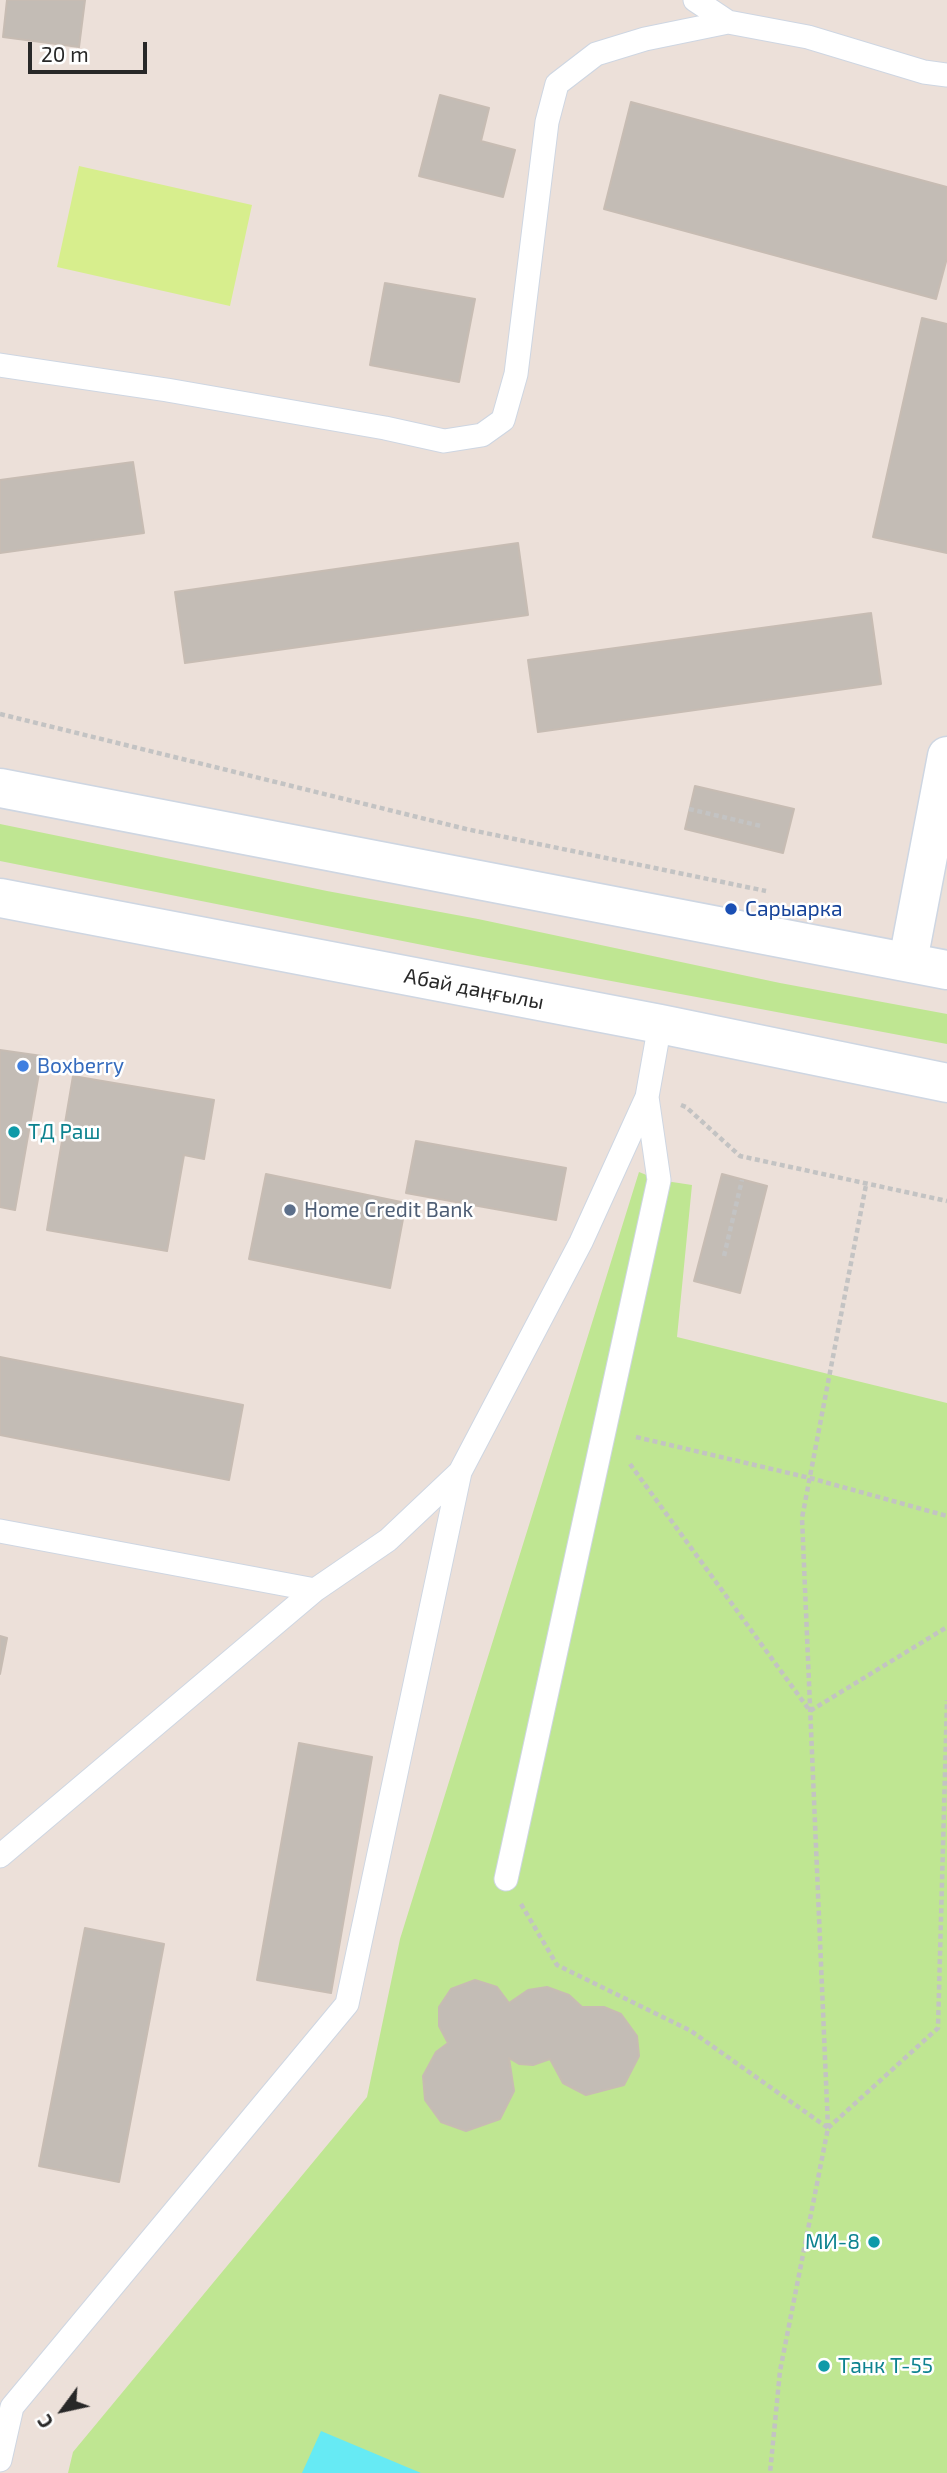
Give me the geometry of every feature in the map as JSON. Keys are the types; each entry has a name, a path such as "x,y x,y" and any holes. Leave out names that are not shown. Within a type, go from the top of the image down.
{"main road":[{"path":"908,961 947,756"},
{"path":"0,788 947,970"},
{"name":"Абай даңғылы","path":"0,898 660,1024 947,1083"}],"lane":[{"path":"695,0 728,22"},
{"path":"0,365 167,390 385,428 444,441 482,435 503,420 516,374 547,122 557,84 596,54 645,39 728,22 808,37 924,72 947,75"},
{"path":"0,2460 12,2407 347,2004 460,1472 581,1242 647,1097 660,1024"},
{"path":"506,1879 659,1180 647,1097"},
{"path":"0,1856 316,1590 388,1540 460,1472"},
{"path":"0,1531 316,1590"}],"path":[{"path":"0,714 466,829 779,894"},
{"path":"690,809 761,826"},
{"path":"686,1107 740,1156 947,1201"},
{"path":"724,1256 742,1180"},
{"path":"770,2473 780,2371 828,2129 802,1518 866,1185"},
{"path":"605,1429 810,1478 947,1516"},
{"path":"605,1429 810,1711"},
{"path":"810,1711 947,1628"},
{"path":"828,2129 938,2028 947,1700"},
{"path":"506,1879 557,1965 691,2031 828,2129"}],"green space":[{"path":"79,166 252,205 230,306 57,267"},
{"path":"0,824 478,919 780,983 947,1014 947,1044 478,956 0,861"},
{"path":"639,1172 659,1180 692,1185 677,1337 947,1403 947,2473 68,2473 73,2452 367,2097 400,1939"}],"water":[{"path":"321,2431 421,2473 302,2473"}],"building":[{"path":"7,0 85,0 79,47 3,37"},
{"path":"440,95 489,108 481,141 515,150 503,197 419,176"},
{"path":"631,102 947,187 947,258 936,299 604,209"},
{"path":"385,283 475,299 459,382 370,365"},
{"path":"922,318 947,324 947,553 873,537"},
{"path":"133,462 144,533 0,553 0,480"},
{"path":"518,543 528,615 185,663 175,592"},
{"path":"871,613 881,684 538,732 528,660"},
{"path":"695,786 794,809 783,853 685,829"},
{"name":"ТД Раш","path":"0,1050 42,1056 15,1210 0,1207"},
{"path":"73,1076 214,1100 204,1159 184,1155 167,1251 47,1230"},
{"path":"416,1141 566,1168 556,1220 406,1193"},
{"path":"266,1174 406,1203 390,1288 249,1259"},
{"path":"722,1174 767,1186 740,1293 694,1281"},
{"path":"0,1357 243,1405 229,1480 0,1435"},
{"path":"0,1636 7,1638 0,1674"},
{"path":"299,1743 372,1757 331,1993 257,1980"},
{"path":"85,1928 164,1944 119,2182 39,2166"},
{"path":"475,1980 497,1987 509,2003 528,1990 547,1987 569,1995 582,2007 604,2007 621,2014 637,2036 639,2056 624,2085 586,2095 563,2083 550,2059 533,2065 519,2064 509,2058 514,2091 500,2119 466,2131 441,2122 425,2100 423,2076 436,2052 448,2043 439,2026 439,2007 451,1989"}],"place":[{"name":"Сарыарка","path":"731,909"},
{"name":"Boxberry","path":"23,1066"},
{"name":"ТД Раш","path":"14,1132"},
{"name":"Home Credit Bank","path":"290,1210"},
{"name":"МИ-8","path":"874,2242"},
{"name":"Танк Т-55","path":"824,2366"}]}
